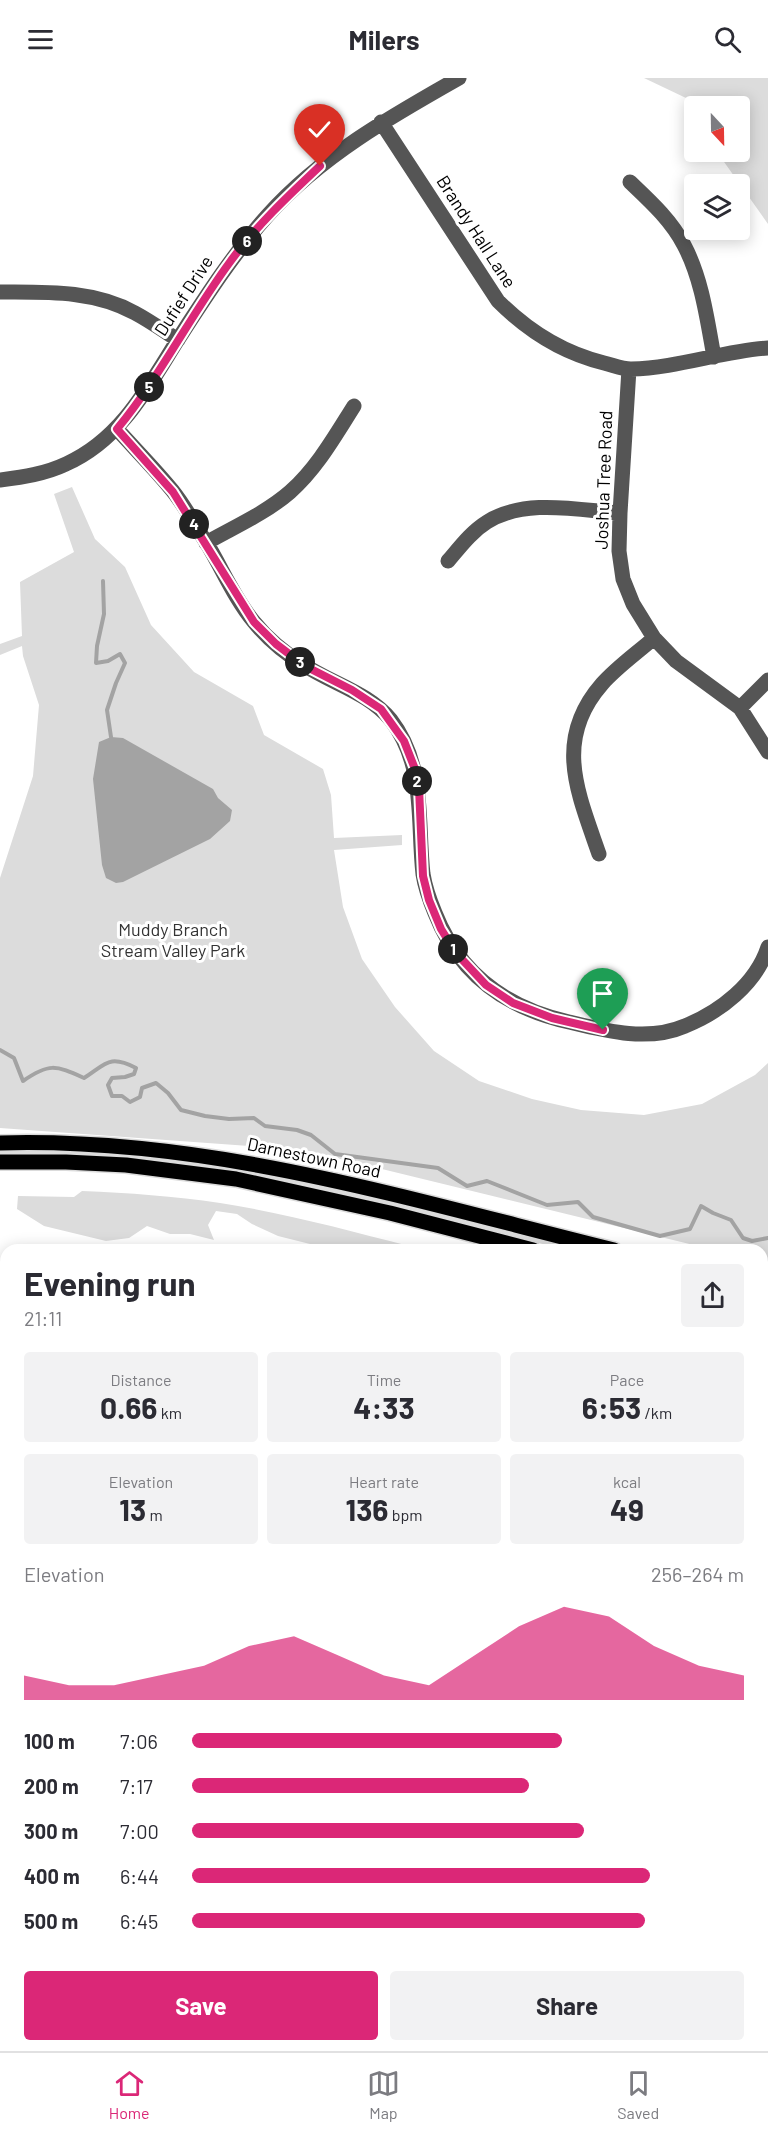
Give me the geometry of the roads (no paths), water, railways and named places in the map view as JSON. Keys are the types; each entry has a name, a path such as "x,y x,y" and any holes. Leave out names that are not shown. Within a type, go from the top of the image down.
{"main road":[{"name":"Darnestown Road","path":"0,1143 82,1143 142,1148 247,1162 590,1244"},
{"name":"Darnestown Road","path":"0,1162 126,1165 236,1179 390,1213 510,1244"}],"street":[{"name":"Dufief Drive","path":"0,480 45,472 67,464 96,447 117,429 137,405 229,262 268,214 320,166 381,122 459,78"},
{"name":"Brandy Hall Lane","path":"381,122 482,279 506,310 536,333 567,351 629,369 768,348"},
{"path":"630,182 661,212 683,243 693,263 714,357"},
{"path":"0,292 57,292 99,298 134,312 178,340"},
{"name":"Joshua Tree Road","path":"629,369 620,513 619,551 623,579 633,604 654,638 676,661 740,708 768,752"},
{"path":"206,543 250,519 290,492 321,458 354,406"},
{"path":"117,429 173,492 254,622 276,644 305,666 352,690 381,709 404,741 415,769 419,788 423,876 429,900 441,929 456,953 486,985 513,1003 552,1018 603,1030 642,1035 676,1030 701,1020 732,999 752,977 768,947"},
{"path":"448,561 466,539 486,522 501,514 523,509 544,508 620,513"},
{"path":"599,854 577,790 572,763 576,730 585,707 603,683 654,638"},
{"path":"740,708 768,680"}],"waterway":[{"path":"103,581 104,614 96,663 108,661 120,654 125,663 107,710 111,737"},
{"path":"0,1050 14,1058 23,1081 39,1071 52,1068 66,1070 84,1078 108,1062 120,1062 136,1068 134,1074 112,1078 108,1085 112,1096 122,1096 130,1102 140,1097 142,1088 156,1083 168,1093 181,1110 229,1119 254,1118 265,1126 297,1130 311,1135 335,1154 438,1168 467,1186 487,1181 547,1205 578,1202 593,1217 660,1236 690,1229 701,1206 731,1220 743,1238 752,1241 768,1238"}],"park label":[{"name":"Muddy Branch Stream Valley Park","path":"173,940"}]}
